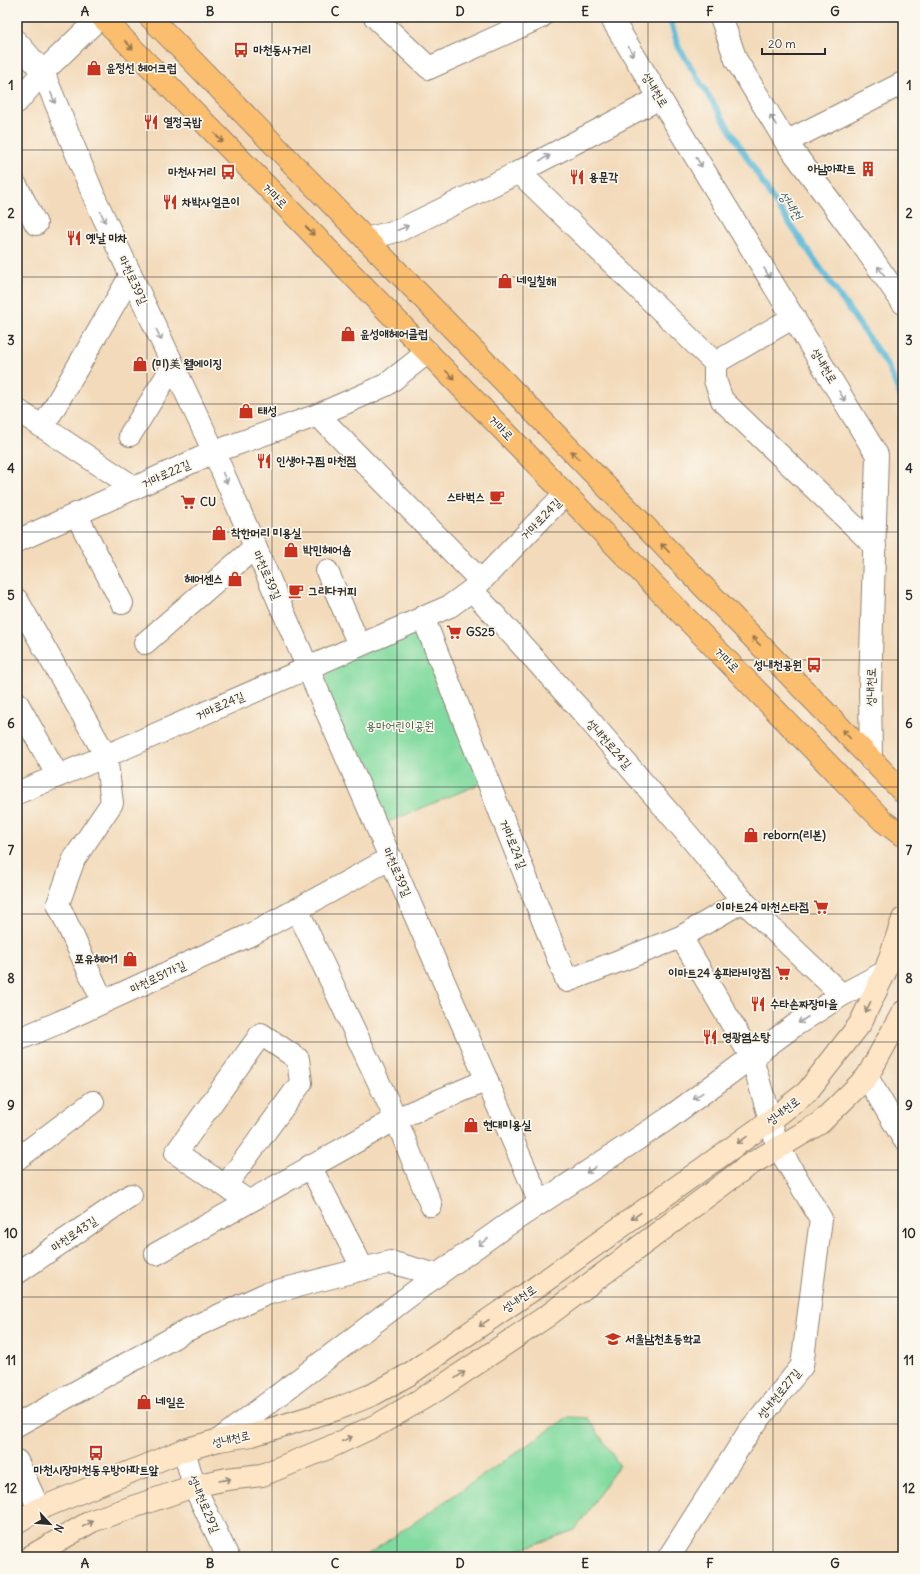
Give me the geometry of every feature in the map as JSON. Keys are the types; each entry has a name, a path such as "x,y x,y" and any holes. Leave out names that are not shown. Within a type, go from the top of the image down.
{"main road":[{"name":"거마로","path":"101,17 883,821 903,836"},
{"path":"150,17 903,792"}],"street":[{"name":"거마로","path":"43,72 101,17"},
{"path":"375,17 429,68 541,17"},
{"name":"성내천로","path":"613,17 613,21 877,455 870,689 871,760"},
{"path":"721,17 736,60 786,142 862,244 903,303"},
{"name":"마천로39길","path":"17,43 43,72 96,201 214,452 488,1080 540,1203"},
{"path":"17,102 43,72"},
{"path":"786,142 903,84"},
{"path":"366,239 400,230 519,172 660,98"},
{"path":"519,172 715,363 715,380 722,400 875,546"},
{"path":"17,187 36,224"},
{"path":"42,427 131,275"},
{"path":"715,363 794,317"},
{"name":"거마로22길","path":"17,541 214,452 318,415 386,384 428,352"},
{"path":"130,435 173,366"},
{"path":"17,410 135,488"},
{"name":"성내천로24길","path":"318,415 477,585 594,726 743,901 842,995"},
{"name":"거마로24길","path":"17,793 106,756 307,667 450,606 477,585 565,494"},
{"path":"76,514 122,603"},
{"path":"146,642 255,547"},
{"path":"327,571 359,645"},
{"path":"17,600 106,756 112,803 74,859 58,904 103,1002"},
{"name":"거마로24길","path":"423,617 567,981 681,937"},
{"path":"17,703 58,776"},
{"name":"마천로51가길","path":"17,1040 254,933 391,858"},
{"path":"743,901 681,937 752,1058"},
{"path":"297,909 396,1118 430,1205"},
{"name":"성내천로","path":"17,1522 40,1509 184,1450 219,1440 252,1435 337,1409 374,1394 408,1375 535,1288 771,1120 807,1092 860,1024 885,972 903,919"},
{"path":"219,1440 437,1275 504,1227 666,1120 794,1026 842,995 885,972"},
{"path":"30,1557 92,1522 194,1486 262,1475 381,1423 437,1390 547,1316 746,1166 778,1146 820,1123 867,1077 903,1012"},
{"path":"226,1186 301,1083 298,1059 261,1034 176,1153 248,1201"},
{"name":"성내천로27길","path":"669,1557 750,1430 802,1366 821,1219 778,1146 752,1058"},
{"path":"867,1077 903,1138"},
{"path":"156,1254 396,1118 488,1080"},
{"path":"17,1158 93,1102"},
{"path":"310,1166 363,1269"},
{"name":"마천로43길","path":"17,1273 131,1195"},
{"path":"17,1425 187,1330 266,1294 390,1262 437,1275"},
{"name":"성내천로29길","path":"184,1450 194,1486 228,1557"},
{"path":"17,1462 40,1509"}],"green space":[{"name":"용마어린이공원","path":"419,628 482,783 381,825 318,669"},
{"path":"568,1417 588,1418 619,1465 575,1530 500,1557 364,1557"}],"waterway":[{"name":"성내천","path":"669,17 679,48 774,201 888,366 903,401"}],"place":[{"name":"마천동사거리","path":"241,50"},
{"name":"윤정선 헤어크럽","path":"94,68"},
{"name":"열정국밥","path":"151,122"},
{"name":"아남아파트","path":"868,169"},
{"name":"마천사거리","path":"228,172"},
{"name":"용문각","path":"577,177"},
{"name":"차박사얼큰이","path":"170,202"},
{"name":"옛날 마차","path":"74,238"},
{"name":"네일칠해","path":"505,281"},
{"name":"윤성애헤어클럽","path":"348,334"},
{"name":"(미)美 웰에이징","path":"140,364"},
{"name":"태성","path":"246,411"},
{"name":"인생아구찜 마천점","path":"264,461"},
{"name":"스타벅스","path":"497,497"},
{"name":"CU","path":"188,502"},
{"name":"착한머리 미용실","path":"219,533"},
{"name":"박민헤어숍","path":"291,550"},
{"name":"헤어센스","path":"235,579"},
{"name":"그리다커피","path":"296,591"},
{"name":"GS25","path":"454,632"},
{"name":"성내천공원","path":"814,665"},
{"name":"reborn(리본)","path":"751,835"},
{"name":"이마트24 마천스타점","path":"821,907"},
{"name":"포유헤어1","path":"130,959"},
{"name":"이마트24 송파라비앙점","path":"783,973"},
{"name":"수타손짜장마을","path":"758,1004"},
{"name":"영광염소탕","path":"710,1037"},
{"name":"현대미용실","path":"471,1125"},
{"name":"서울남천초등학교","path":"613,1339"},
{"name":"네일은","path":"144,1402"},
{"name":"마천시장마천동우방아파트앞","path":"96,1453"}]}
